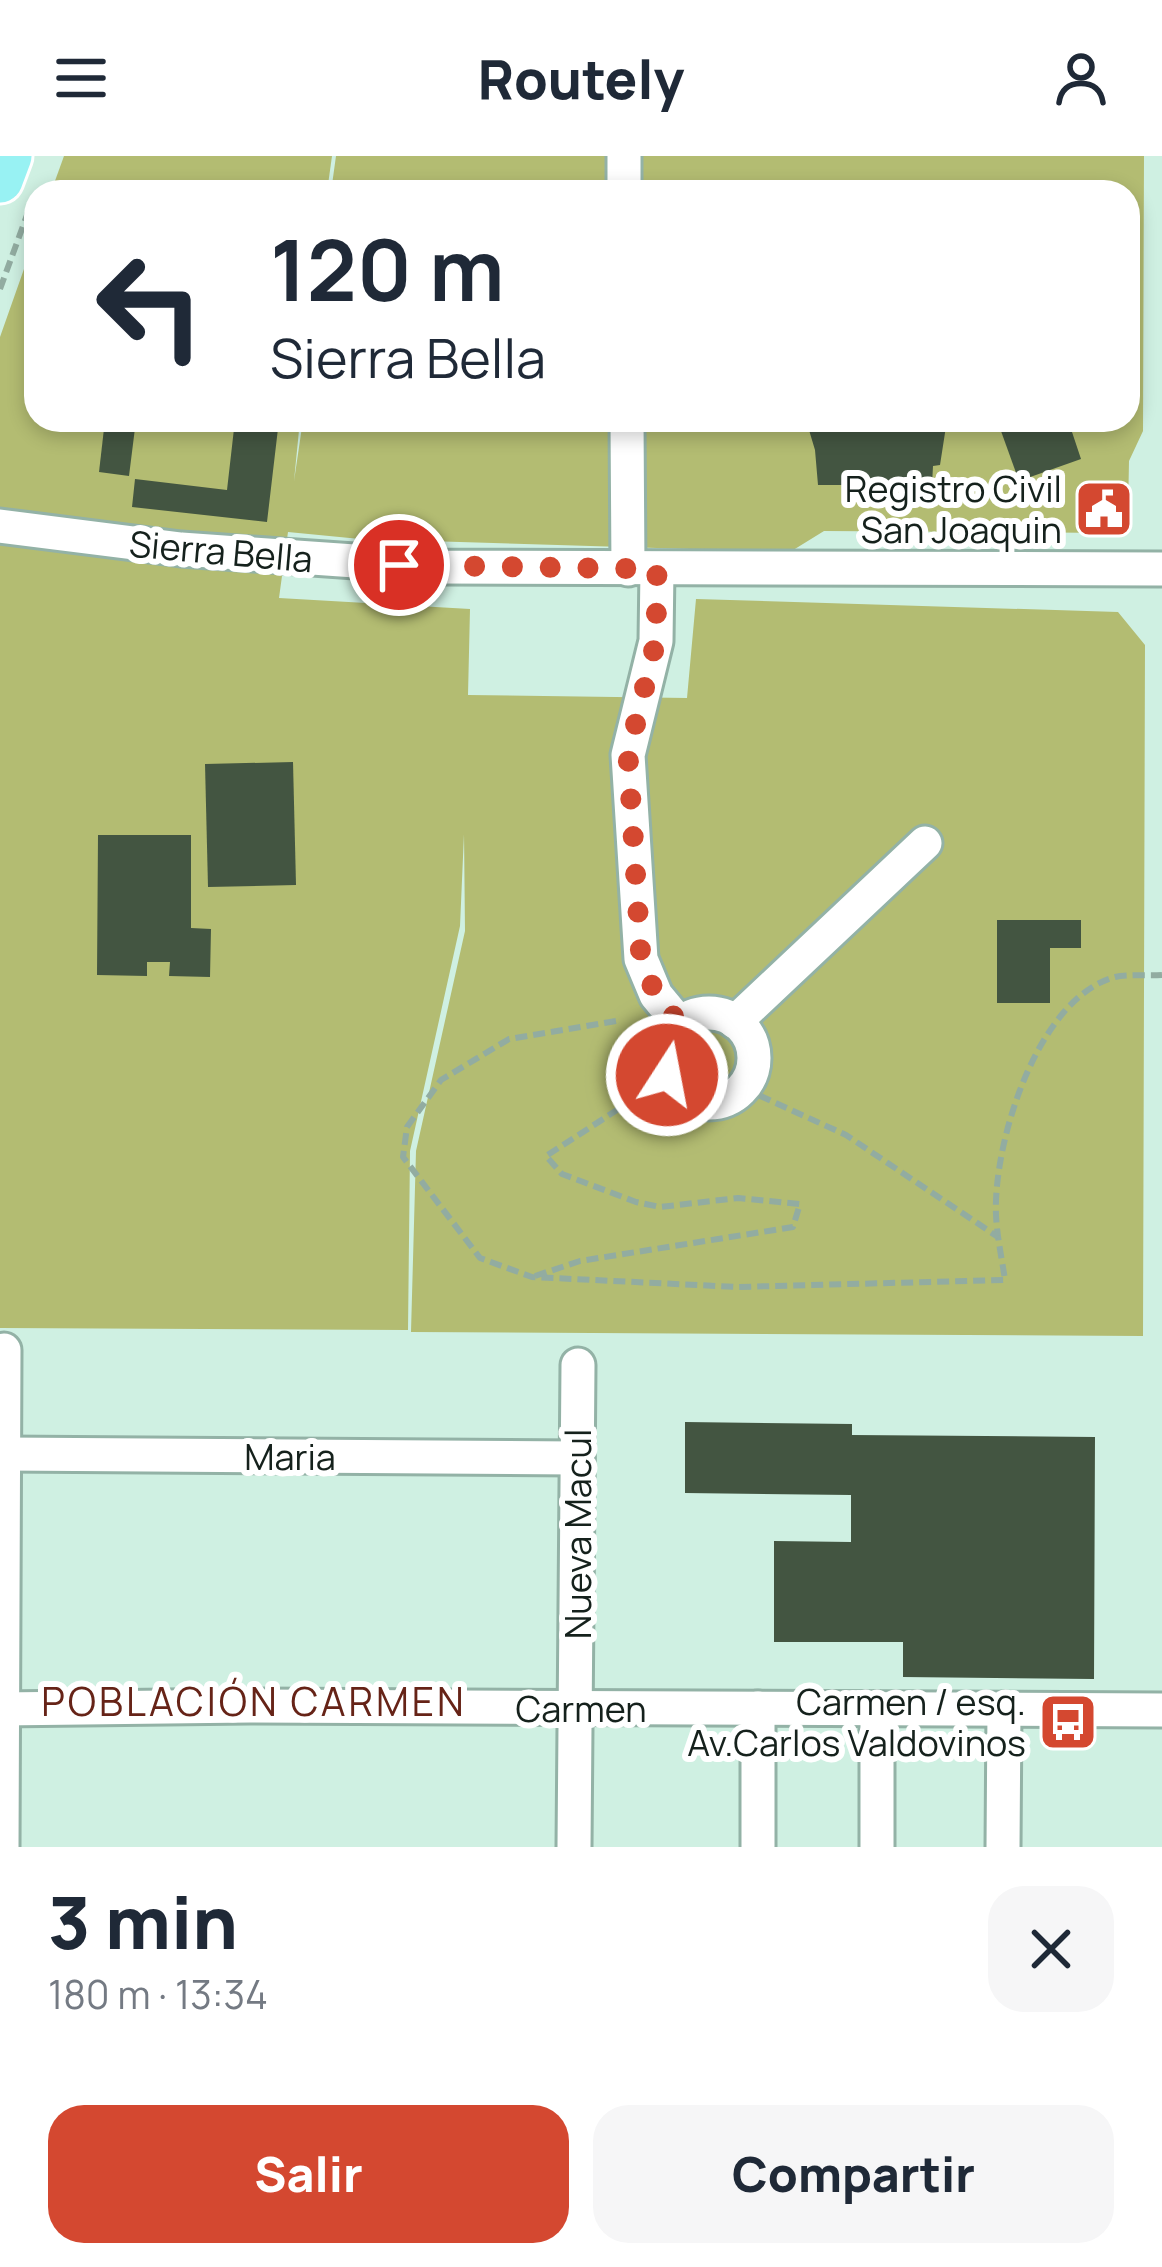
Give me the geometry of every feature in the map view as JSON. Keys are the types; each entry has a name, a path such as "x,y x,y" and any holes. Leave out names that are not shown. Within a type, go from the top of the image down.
{"main road":[{"path":"0,180 9,156"}],"street":[{"path":"628,432 642,569 656,641 628,755 641,959 656,995 680,1024"},
{"name":"Sierra Bella","path":"0,526 296,559 441,567 1162,569"},
{"path":"735,1022 925,844"},
{"path":"707,1013 735,1022 752,1046 751,1075 743,1088 718,1102 703,1103 677,1090 667,1075 664,1057 668,1039 680,1024 707,1013"},
{"path":"2,1847 4,1350"},
{"name":"Nueva Macul","path":"574,1847 578,1365"},
{"name":"Maria","path":"4,1454 577,1458"},
{"path":"758,1708 758,1846"},
{"path":"877,1709 877,1847"},
{"path":"1004,1709 1004,1847"},
{"name":"Carmen","path":"1,1710 1162,1710"}],"path":[{"path":"0,289 24,224"},
{"path":"616,1021 509,1039 441,1080 407,1127 403,1157 480,1258 532,1277 737,1287 1005,1280 996,1213 1005,1134 1025,1078 1054,1026 1091,988 1117,977 1162,975"},
{"path":"743,1088 846,1135 998,1237"},
{"path":"532,1277 580,1261 793,1227 800,1204 738,1198 660,1207 562,1174 546,1156 634,1100 677,1090"}],"green space":[{"path":"64,156 332,156 329,180 55,180"},
{"path":"336,156 1144,156 1143,431 1129,461 1128,513 1117,533 824,531 790,552 360,539 288,532 279,598 470,609 468,695 687,698 696,599 1118,612 1145,645 1143,1336 411,1332 416,1151 465,931 464,834 460,926 410,1151 408,1330 0,1328 0,337 24,269 24,432 299,432 294,481 301,432 1140,432 1140,180 333,180"}],"building":[{"path":"104,432 134,432 129,476 99,472"},
{"path":"234,432 278,432 267,522 132,507 135,479 227,490"},
{"path":"810,432 945,432 932,485 818,485"},
{"path":"1001,432 1072,432 1081,459 1019,481"},
{"path":"293,762 296,885 208,887 205,764"},
{"path":"98,835 191,835 191,928 211,929 210,977 169,976 170,962 147,962 147,976 97,975"},
{"path":"997,920 1081,920 1081,948 1050,948 1050,1003 997,1003"},
{"path":"685,1422 852,1424 852,1435 1095,1437 1094,1679 903,1677 903,1642 774,1642 774,1541 851,1542 851,1495 685,1493"}],"place":[{"name":"Registro Civil San Joaquin","path":"1104,509"},
{"name":"Carmen / esq. Av.Carlos Valdovinos","path":"1068,1722"}],"district":[{"name":"POBLACIÓN CARMEN","path":"254,1701"}],"route":[{"path":"399,565 657,569 656,641 628,755 641,959 656,995 680,1024 668,1039 667,1075"}]}
